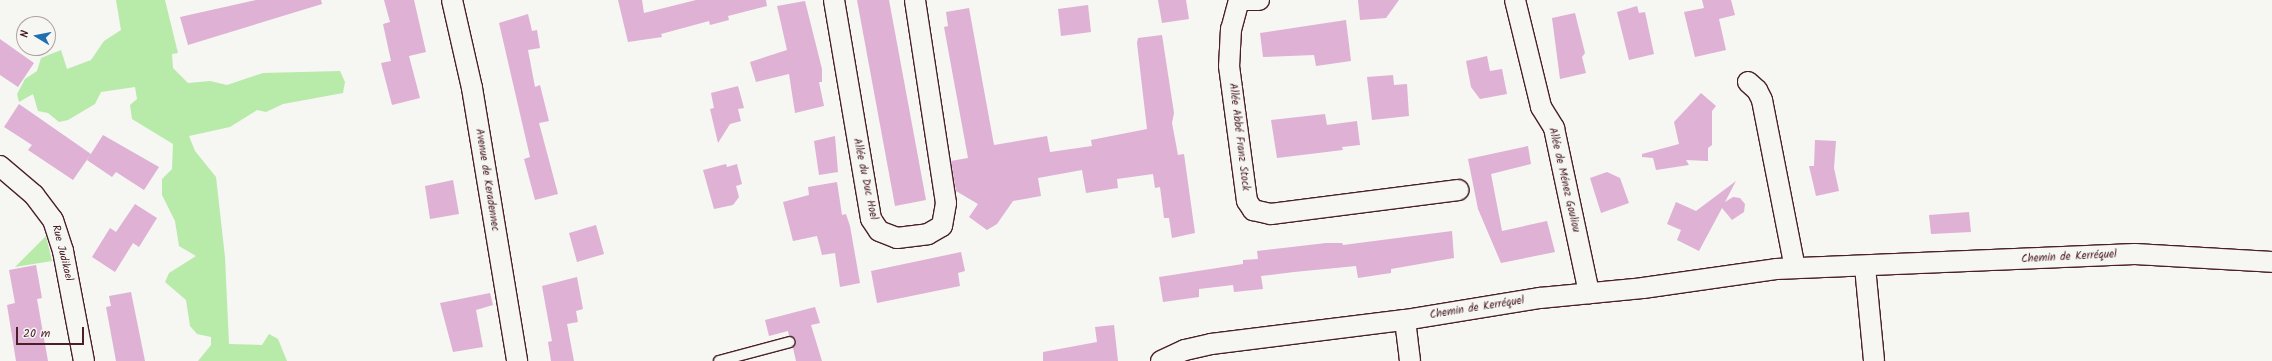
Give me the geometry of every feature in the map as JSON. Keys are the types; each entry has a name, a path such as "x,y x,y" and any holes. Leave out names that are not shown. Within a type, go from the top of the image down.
{"street":[{"name":"Avenue de Keradennec","path":"452,0 472,88 517,361"},
{"name":"Allée du Duc Hoel","path":"834,0 871,219 879,231 897,238 928,234 942,226 946,203 915,0"},
{"name":"Allée Abbé Franz Stock","path":"1239,0 1230,29 1229,66 1247,201 1253,210 1271,214 1458,190"},
{"path":"1244,0 1259,0"},
{"name":"Allée de Ménez Gouliou","path":"1515,0 1541,107 1554,128 1589,293"},
{"path":"1748,82 1757,90 1762,100 1795,268"},
{"name":"Rue Judikael","path":"0,166 34,195 54,220 63,251 84,361"},
{"name":"Chemin de Kerréquel","path":"1161,361 1185,350 1211,344 1405,320 1497,304 1795,268 1865,267 2135,254 2272,262"},
{"path":"1865,267 1874,361"},
{"path":"1405,320 1410,361"}],"lane":[{"path":"719,361 790,342"}],"green space":[{"path":"116,0 165,0 178,53 172,54 173,68 188,83 210,81 227,85 263,73 340,71 345,82 343,93 283,104 266,112 257,110 230,127 189,136 195,151 216,177 225,257 229,344 262,345 269,334 278,339 287,361 198,361 211,345 211,337 197,334 190,326 186,300 165,282 169,273 196,256 179,246 175,221 162,195 162,179 172,169 173,144 132,119 130,105 137,99 135,87 101,92 95,104 68,120 59,122 48,113 38,111 33,94 19,102 17,94 25,79 37,71 41,58 46,56 56,56 56,52 61,50 67,69 91,60 104,41 121,30"},
{"path":"46,236 52,261 15,267"}],"building":[{"path":"256,0 321,0 322,4 188,45 180,17"},
{"path":"384,0 414,0 426,52 409,56 420,98 392,105 381,63 391,61 383,24 390,22"},
{"path":"618,0 642,0 644,13 696,0 766,0 767,6 728,16 729,20 710,25 709,21 661,34 662,37 628,42"},
{"path":"857,0 889,0 926,200 895,206"},
{"path":"1158,0 1186,0 1189,19 1162,23"},
{"path":"1358,0 1399,0 1386,18 1360,20"},
{"path":"1702,0 1731,0 1735,15 1719,19 1726,50 1695,57 1684,12 1704,8"},
{"path":"805,1 822,69 822,82 819,82 824,106 795,113 789,74 756,82 750,62 787,50 777,6"},
{"path":"1088,5 1091,32 1061,36 1058,9"},
{"path":"1637,6 1639,13 1645,12 1654,54 1629,60 1617,12"},
{"path":"969,8 994,145 1047,136 1050,152 1092,146 1091,140 1147,129 1137,43 1138,38 1162,35 1174,113 1172,123 1178,155 1184,154 1195,233 1172,238 1169,218 1164,218 1160,187 1155,188 1153,174 1117,179 1118,188 1086,193 1082,170 1038,178 1041,196 1013,201 997,224 987,230 969,217 978,204 956,191 951,161 968,158 944,27 948,26 946,12"},
{"path":"1575,13 1585,53 1582,57 1586,73 1560,79 1552,18"},
{"path":"528,14 532,31 537,30 540,48 528,50 535,87 540,85 549,121 539,123 558,194 535,200 524,159 530,157 499,23"},
{"path":"1346,20 1351,61 1316,66 1314,55 1263,57 1260,33"},
{"path":"0,39 16,50 16,56 24,56 34,63 18,87 0,75"},
{"path":"1487,56 1490,71 1502,69 1507,94 1480,99 1471,87 1466,61"},
{"path":"1393,75 1394,85 1407,84 1409,116 1372,120 1367,77"},
{"path":"738,86 744,108 738,109 741,121 730,124 718,143 710,109 714,108 711,93"},
{"path":"1701,93 1716,106 1712,111 1712,145 1708,148 1708,161 1686,160 1689,165 1656,170 1653,158 1642,157 1642,154 1679,144 1674,122"},
{"path":"19,104 91,154 73,180 28,150 32,145 4,127"},
{"path":"1325,114 1327,125 1357,121 1360,145 1342,147 1343,150 1277,158 1271,120"},
{"path":"103,135 159,167 144,190 116,172 112,177 87,160"},
{"path":"835,136 838,172 819,175 814,141"},
{"path":"1815,140 1836,141 1834,168 1839,191 1816,196 1809,166 1814,166"},
{"path":"1528,146 1531,164 1491,174 1502,231 1547,221 1555,252 1501,263 1478,209 1468,159"},
{"path":"726,164 727,167 737,164 742,184 736,186 739,197 733,205 714,209 703,170"},
{"path":"1607,172 1620,178 1629,203 1601,213 1590,178"},
{"path":"453,180 459,214 430,219 425,186"},
{"path":"1736,181 1725,202 1733,197 1740,198 1745,204 1744,212 1732,220 1722,208 1699,251 1677,240 1681,230 1667,224 1676,202 1696,211"},
{"path":"837,182 842,215 846,214 850,226 860,283 840,287 835,253 822,255 817,236 793,241 783,202 809,195 808,187"},
{"path":"135,204 157,218 139,247 133,243 115,272 92,257 110,228 116,232"},
{"path":"1969,212 1971,232 1931,234 1929,215"},
{"path":"596,225 604,254 577,262 569,233"},
{"path":"1452,231 1454,258 1391,269 1391,273 1358,278 1356,266 1261,276 1263,289 1234,292 1233,285 1199,289 1199,297 1163,302 1159,277 1243,264 1243,260 1258,259 1257,251 1326,243 1342,243 1343,245"},
{"path":"961,252 965,271 958,273 960,286 877,303 871,271"},
{"path":"36,265 42,298 37,299 48,361 16,361 7,305 15,303 9,270"},
{"path":"577,277 583,309 576,311 578,322 567,324 574,361 551,361 548,342 552,341 542,286"},
{"path":"131,292 145,361 116,361 106,307 111,306 109,296"},
{"path":"490,293 493,305 476,310 483,347 453,352 440,303"},
{"path":"815,307 820,323 811,325 822,361 796,361 793,348 796,343 795,338 789,336 788,331 769,336 765,320"},
{"path":"1114,325 1118,361 1043,361 1043,352 1097,342 1095,327"}]}
